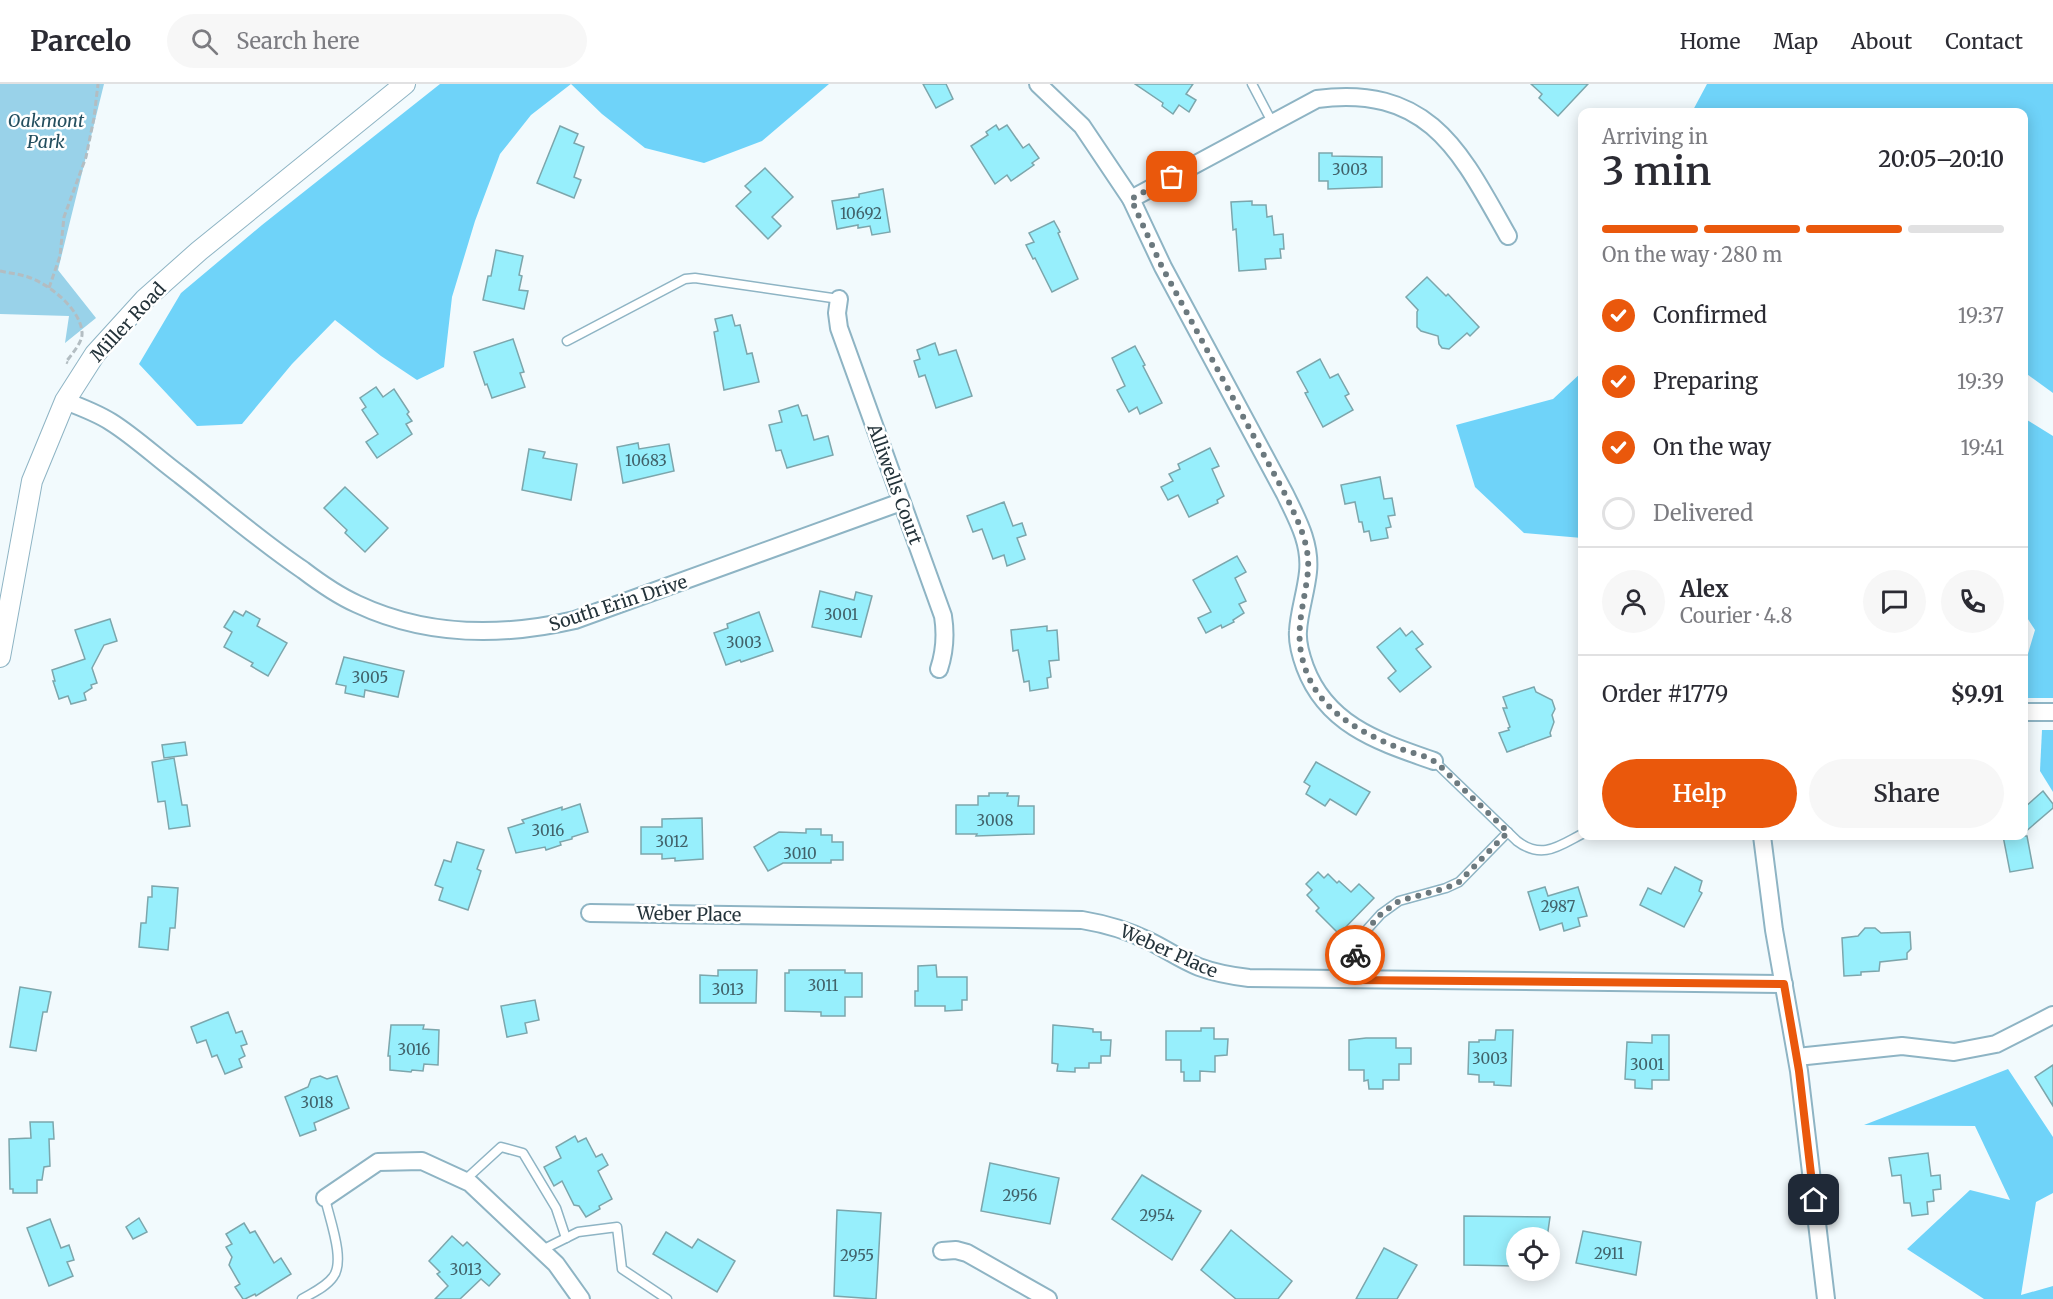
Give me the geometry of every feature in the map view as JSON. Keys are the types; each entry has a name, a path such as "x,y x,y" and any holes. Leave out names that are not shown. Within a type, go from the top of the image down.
{"street":[{"name":"Miller Road","path":"0,657 32,481 66,401 95,354 144,300 199,251 405,84"},
{"path":"1038,84 1082,126 1131,199 1162,267 1302,529 1308,571 1298,640 1309,678 1326,704 1349,725 1434,761"},
{"path":"1131,199 1317,99 1335,94 1376,93 1396,98 1415,107 1447,134 1460,152 1508,236"},
{"name":"Alliwells Court","path":"839,299 838,328 943,616 944,652 939,669"},
{"name":"South Erin Drive","path":"66,401 113,423 280,554 331,590 385,616 444,630 507,632 542,628 575,620 902,502"},
{"path":"2028,712 2053,712"},
{"path":"1763,840 1774,930 1797,1057 1826,1299"},
{"name":"Weber Place","path":"590,913 1082,920 1133,933 1179,959 1225,975 1249,978 1784,984"},
{"path":"1797,1057 1902,1046 1954,1052 1996,1044 2053,1015"},
{"path":"325,1198 378,1162 422,1161 470,1182 556,1264 581,1299"},
{"path":"942,1251 967,1252 1020,1293 1048,1299"}],"lane":[{"path":"1252,84 1272,122"},
{"path":"567,340 686,279 695,278 839,299"},
{"path":"1434,761 1529,849 1552,850 1578,836"},
{"path":"1351,980 1356,950 1362,935 1381,914 1399,901 1459,882 1508,832"},
{"path":"465,1180 501,1147 523,1154 556,1208 566,1238"},
{"path":"302,1299 334,1277 338,1264 325,1198"},
{"path":"542,1250 578,1232 617,1227 622,1269 667,1299"}],"path":[{"path":"49,288 60,256 64,217 86,157 98,84"},
{"path":"0,271 28,277 49,288 77,316 82,333 81,339 66,362 76,369"}],"green space":[{"name":"Oakmont Park","path":"0,84 104,84 58,270 96,318 65,343 69,316 0,314"}],"shaded area":[{"path":"440,84 571,84 531,115 500,154 475,221 452,297 444,367 417,380 381,356 335,320 292,364 242,424 197,426 139,364 181,293 262,225"},
{"path":"571,84 829,84 762,141 704,163 645,148 602,114"},
{"path":"1707,84 2053,84 2053,393 2028,375 2028,108 1694,108"},
{"path":"1578,376 1578,538 1524,533 1475,487 1456,425 1553,399"},
{"path":"2028,420 2053,436 2053,698 2028,698 2028,654 2035,630 2028,619"},
{"path":"2042,730 2053,730 2053,792 2040,771"},
{"path":"2008,1069 2053,1137 2053,1193 2036,1202 2021,1295 2053,1286 2053,1299 1984,1299 1907,1249 1970,1190 2010,1200 1975,1126 1864,1125"}],"building":[{"path":"923,84 946,84 953,99 936,108"},
{"path":"1135,84 1193,84 1186,94 1196,100 1189,112 1179,105 1173,114 1162,106 1163,103"},
{"path":"1531,84 1588,84 1558,116 1539,98 1542,94"},
{"path":"996,125 999,130 1007,125 1023,148 1029,144 1039,158 1032,163 1034,165 1011,181 1007,175 995,184 971,146 988,135 986,132"},
{"path":"560,126 578,134 574,143 584,147 574,177 581,180 574,198 537,183"},
{"path":"1319,153 1332,153 1332,156 1382,157 1382,187 1328,189 1328,181 1319,181"},
{"path":"765,168 793,197 772,217 781,226 768,239 736,206 751,192 745,186"},
{"path":"883,189 890,232 872,235 870,226 858,228 858,225 837,229 832,201 859,197 859,194"},
{"path":"1252,201 1252,205 1266,205 1267,217 1272,216 1274,235 1283,234 1284,249 1280,249 1281,258 1265,259 1266,269 1239,271 1236,229 1233,230 1231,202"},
{"path":"1054,221 1078,279 1052,292 1026,245 1034,242 1029,233"},
{"path":"496,250 523,256 519,290 528,291 524,309 483,300"},
{"path":"1427,277 1446,296 1448,294 1479,327 1470,336 1467,333 1449,349 1442,348 1438,336 1421,331 1417,327 1418,310 1406,297"},
{"path":"732,315 735,326 740,325 747,354 752,353 759,382 724,390 714,332 718,331 715,319"},
{"path":"513,339 524,372 520,373 525,387 492,398 474,352"},
{"path":"935,343 939,355 956,350 972,396 936,408 925,375 919,377 914,361 920,359 917,350"},
{"path":"1135,346 1162,403 1140,414 1137,407 1129,412 1117,390 1125,386 1112,358"},
{"path":"1320,359 1330,378 1338,374 1349,394 1345,396 1353,410 1323,427 1297,372"},
{"path":"376,387 383,397 394,389 412,421 406,424 412,434 377,458 366,442 378,434 362,410 366,407 360,398"},
{"path":"798,405 802,416 807,415 814,440 828,436 833,455 787,468 781,450 776,451 769,425 782,422 779,411"},
{"path":"638,443 639,449 669,444 674,471 623,483 617,447"},
{"path":"1210,448 1219,466 1212,469 1224,496 1217,500 1218,503 1189,517 1178,495 1168,500 1161,487 1173,481 1169,474 1180,469 1178,464"},
{"path":"529,449 545,452 543,458 577,464 571,500 522,490"},
{"path":"1380,477 1384,499 1392,498 1395,515 1388,516 1391,527 1386,528 1388,538 1371,541 1369,531 1364,532 1362,522 1359,522 1355,502 1345,504 1341,485"},
{"path":"345,487 388,528 365,552 345,533 347,530 324,508"},
{"path":"1004,502 1013,526 1022,523 1026,535 1017,538 1025,559 1007,566 1004,555 993,559 982,529 973,532 967,516"},
{"path":"1237,556 1246,572 1235,578 1246,601 1239,604 1244,613 1233,620 1234,622 1222,628 1221,625 1206,633 1198,618 1211,612 1193,580"},
{"path":"820,591 854,600 856,592 872,596 861,637 812,627"},
{"path":"234,611 243,616 246,611 260,619 257,626 287,643 268,676 251,666 253,663 224,647 232,632 224,627"},
{"path":"759,612 773,651 726,665 714,633 728,628 727,624"},
{"path":"110,619 117,641 104,645 92,668 97,683 91,685 92,688 84,693 86,700 71,704 68,696 59,699 52,670 85,659 75,630"},
{"path":"1047,626 1047,631 1057,630 1059,660 1049,661 1051,677 1047,678 1048,688 1030,691 1029,681 1024,682 1018,650 1013,651 1011,630"},
{"path":"1400,628 1406,636 1412,631 1423,644 1416,649 1431,667 1400,692 1388,678 1396,671 1377,647"},
{"path":"344,657 404,671 398,697 365,690 364,697 345,693 346,686 336,684"},
{"path":"1534,687 1536,692 1552,700 1555,709 1552,715 1554,722 1551,736 1507,752 1499,733 1509,730 1510,727 1503,708 1507,708 1503,697"},
{"path":"185,742 187,755 164,758 162,745"},
{"path":"174,758 182,805 187,805 190,826 169,829 165,801 158,802 152,762"},
{"path":"1316,762 1370,792 1356,815 1330,799 1325,806 1306,794 1310,786 1304,782"},
{"path":"2043,791 2053,804 2053,808 2028,830 2028,804"},
{"path":"989,793 1008,793 1007,796 1019,796 1018,806 1034,806 1034,834 976,836 977,834 956,834 956,805 978,805 978,796 989,796"},
{"path":"580,804 588,832 560,842 561,845 546,850 545,847 516,853 508,828 524,823 522,820 562,807 562,810"},
{"path":"702,818 703,859 675,861 675,858 662,859 662,854 641,854 641,827 662,827 662,819"},
{"path":"806,829 821,829 821,835 832,835 832,842 843,842 843,860 831,860 831,863 783,863 768,871 754,847 779,832 806,833"},
{"path":"2004,840 2028,840 2033,868 2010,872"},
{"path":"457,842 484,850 477,869 481,871 468,910 439,900 443,888 435,885 444,860 451,862"},
{"path":"1675,867 1702,881 1699,891 1702,893 1684,927 1640,905 1648,888 1661,894"},
{"path":"1318,872 1324,878 1328,874 1351,892 1359,884 1374,898 1339,934 1316,911 1319,908 1307,895 1312,890 1306,884"},
{"path":"152,886 178,888 175,928 170,928 168,950 139,947 141,923 146,923 148,897 152,897"},
{"path":"1545,887 1548,896 1578,887 1587,916 1578,918 1580,926 1564,931 1562,923 1540,930 1528,892"},
{"path":"1865,928 1875,928 1881,933 1910,932 1911,949 1907,953 1907,959 1880,962 1879,971 1844,976 1842,938 1858,936"},
{"path":"936,965 937,977 967,977 967,1000 962,1000 962,1010 945,1011 945,1006 915,1006 915,991 918,991 918,966"},
{"path":"718,970 757,970 756,1003 700,1003 700,975 718,976"},
{"path":"789,970 845,970 845,973 862,973 862,997 845,997 845,1016 821,1016 821,1012 785,1011 785,973 789,973"},
{"path":"20,987 51,992 47,1012 43,1012 36,1051 10,1047"},
{"path":"535,1000 539,1020 525,1023 527,1033 507,1037 501,1006"},
{"path":"228,1012 236,1033 242,1031 247,1044 241,1046 245,1056 239,1059 242,1067 225,1074 217,1055 212,1057 206,1040 197,1043 191,1027"},
{"path":"391,1025 424,1025 423,1029 439,1030 438,1065 424,1064 423,1071 390,1070 390,1056 388,1056"},
{"path":"1053,1025 1093,1029 1093,1032 1101,1032 1101,1040 1111,1040 1110,1056 1101,1056 1101,1063 1089,1063 1089,1068 1075,1068 1075,1072 1057,1071 1058,1064 1052,1063"},
{"path":"1201,1028 1214,1028 1214,1039 1228,1039 1227,1055 1215,1056 1215,1072 1200,1071 1200,1081 1184,1081 1181,1060 1166,1060 1166,1031 1201,1031"},
{"path":"1496,1030 1513,1030 1511,1086 1494,1085 1494,1082 1479,1082 1479,1075 1468,1074 1469,1042 1495,1040"},
{"path":"1652,1035 1669,1035 1669,1080 1652,1080 1652,1089 1635,1088 1635,1080 1625,1079 1627,1042 1652,1043"},
{"path":"1396,1038 1396,1048 1411,1048 1411,1064 1399,1064 1399,1080 1383,1080 1383,1089 1369,1089 1368,1080 1364,1081 1364,1070 1349,1070 1349,1040"},
{"path":"2053,1065 2053,1106 2035,1077"},
{"path":"320,1076 327,1079 337,1076 349,1108 314,1123 316,1130 300,1136 285,1097 308,1087 311,1079"},
{"path":"30,1122 53,1122 54,1139 49,1139 50,1166 44,1167 42,1180 37,1180 37,1193 13,1193 13,1189 10,1189 9,1139 31,1138"},
{"path":"575,1136 578,1142 586,1138 596,1157 602,1154 608,1165 598,1171 612,1199 586,1217 579,1206 574,1205 562,1181 554,1186 544,1167 561,1158 556,1147"},
{"path":"1928,1153 1931,1176 1940,1175 1941,1189 1933,1190 1934,1201 1927,1202 1928,1214 1912,1216 1910,1203 1904,1203 1901,1175 1892,1176 1889,1158"},
{"path":"990,1163 1059,1178 1050,1224 981,1211"},
{"path":"1142,1175 1201,1211 1172,1260 1112,1219"},
{"path":"837,1210 881,1213 876,1299 834,1296"},
{"path":"1464,1216 1550,1217 1549,1227 1506,1227 1506,1266 1464,1265"},
{"path":"139,1218 147,1232 133,1239 126,1227"},
{"path":"50,1219 61,1248 69,1245 74,1260 67,1262 73,1276 49,1286 27,1228"},
{"path":"244,1223 250,1233 255,1231 274,1263 281,1258 291,1274 256,1296 255,1294 243,1299 235,1287 240,1284 229,1265 232,1257 226,1247 232,1244 226,1234"},
{"path":"1231,1230 1292,1281 1278,1299 1236,1299 1201,1270"},
{"path":"1583,1231 1641,1242 1636,1275 1576,1263"},
{"path":"666,1232 692,1248 698,1239 735,1261 717,1292 653,1254"},
{"path":"452,1236 463,1246 467,1242 500,1274 489,1286 481,1279 460,1299 435,1299 448,1286 437,1274 440,1272 429,1261"},
{"path":"1384,1248 1417,1265 1397,1299 1356,1299"}],"way so far":[{"path":"1172,177 1131,199 1162,267 1302,529 1308,571 1298,640 1309,678 1319,696 1349,725 1402,750 1434,761 1508,832 1459,882 1399,901 1381,914 1362,935 1355,955"}],"route":[{"path":"1355,955 1351,980 1784,984 1799,1071 1814,1200"}]}
